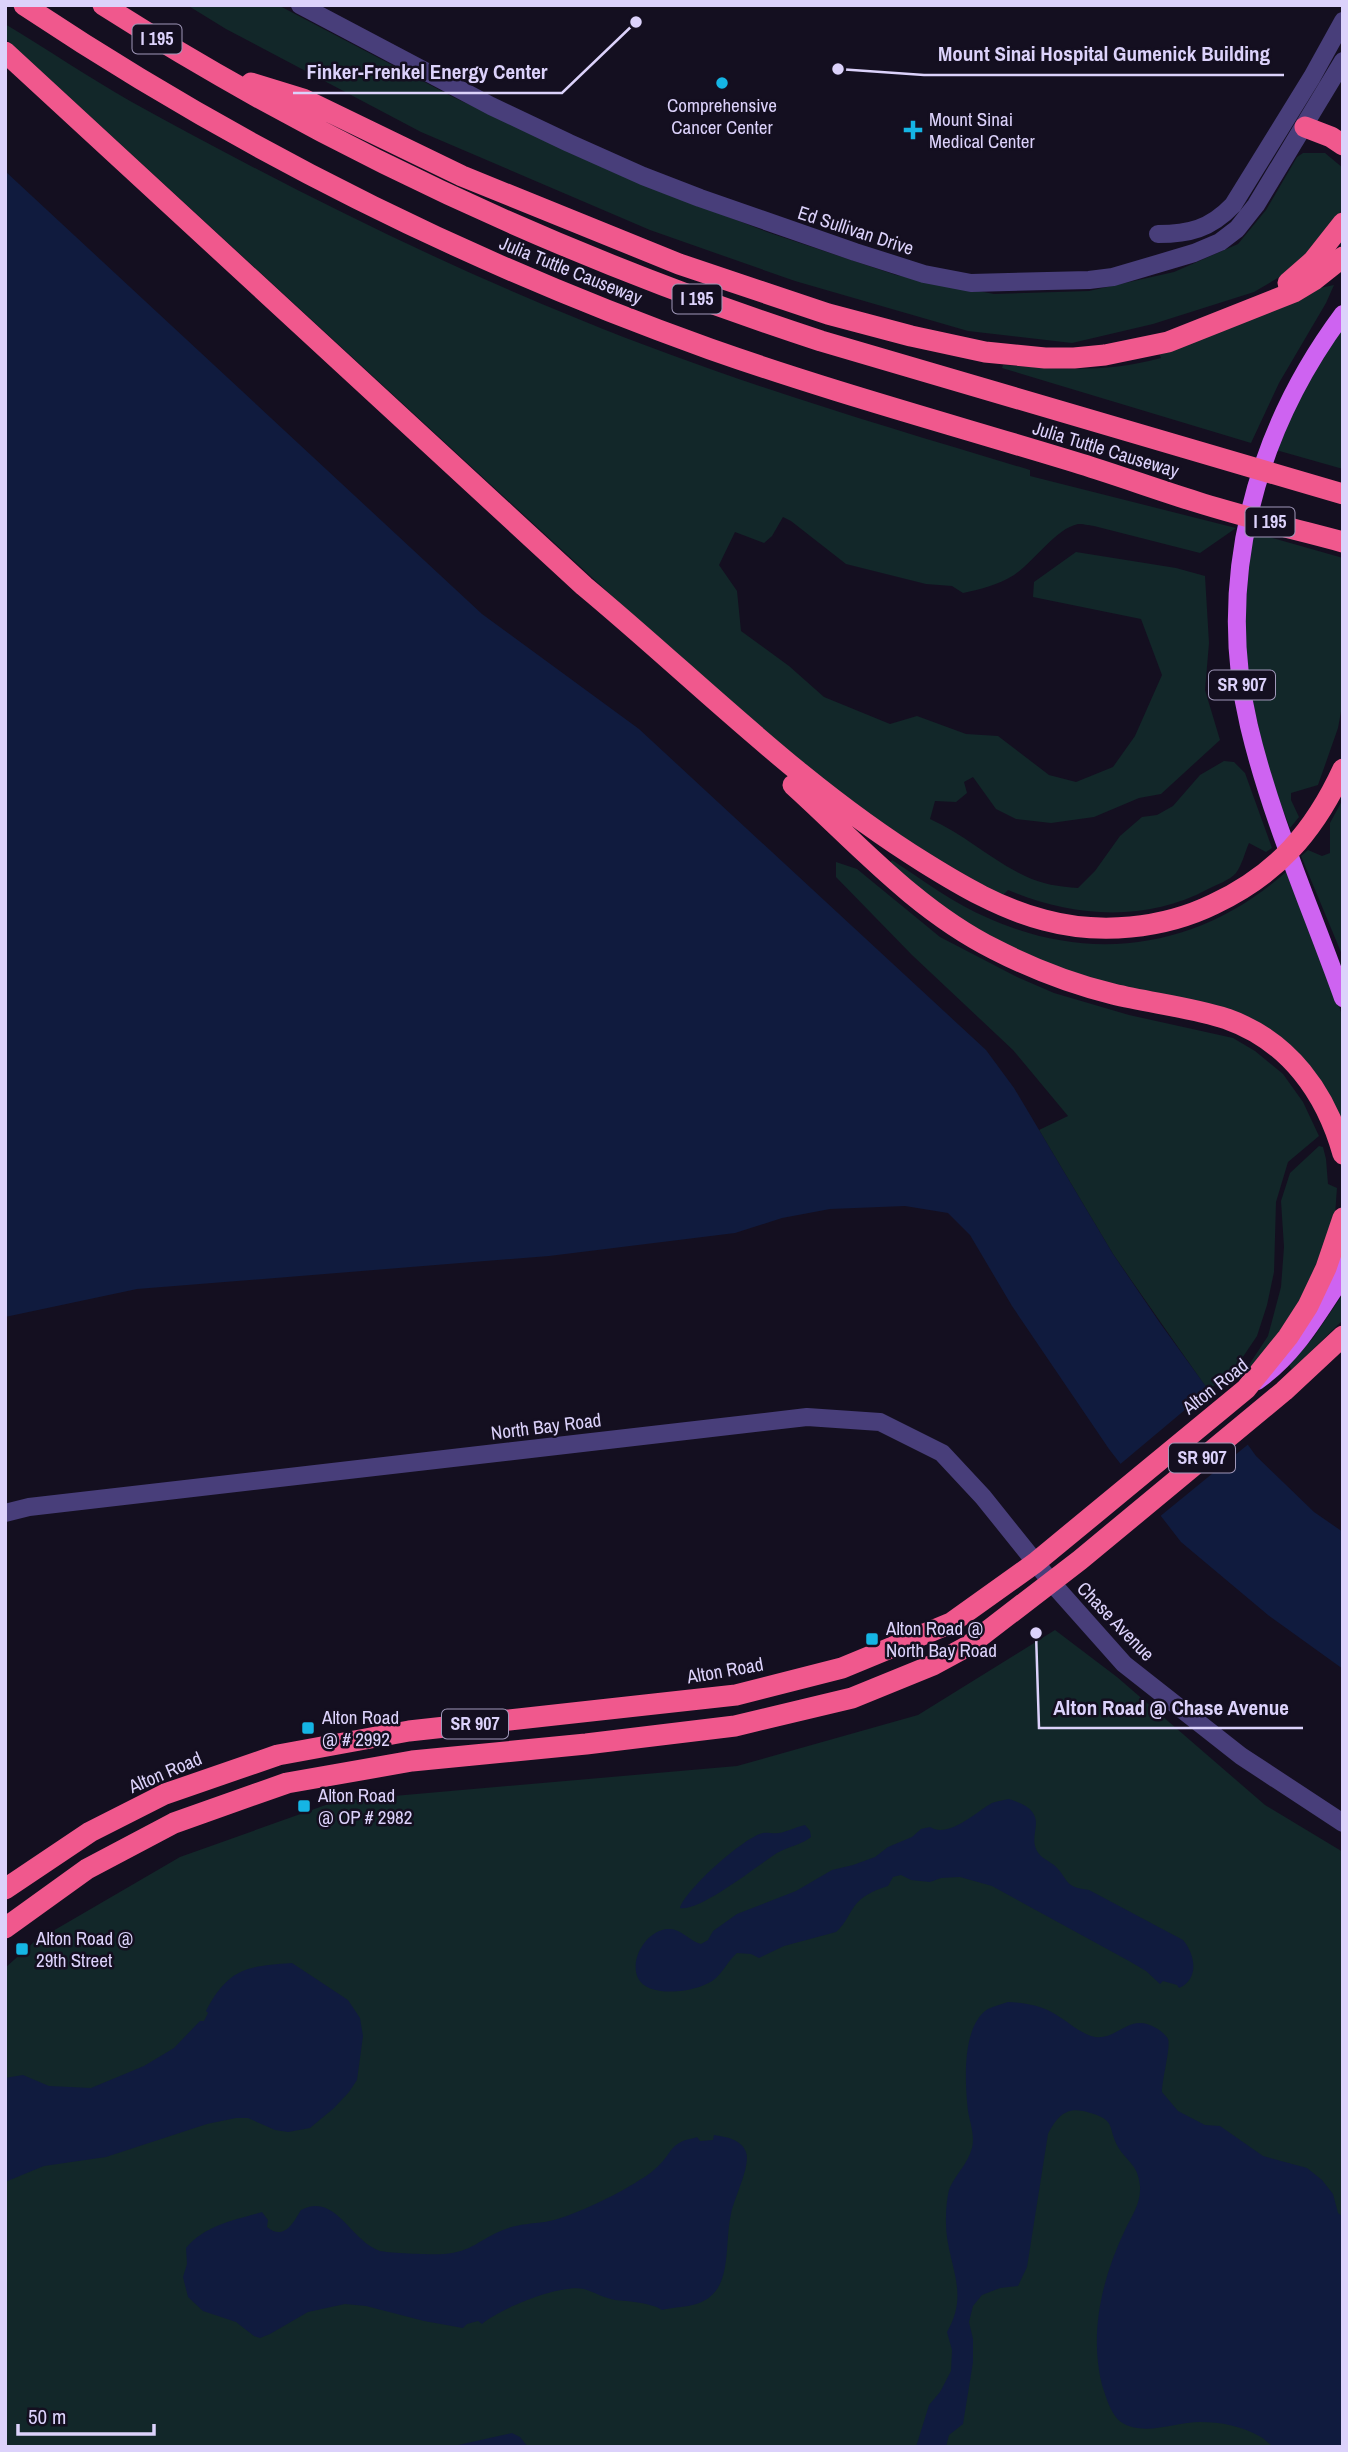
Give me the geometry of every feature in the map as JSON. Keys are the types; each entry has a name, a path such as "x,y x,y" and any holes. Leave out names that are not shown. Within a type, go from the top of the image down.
{"highway":[{"name":"Julia Tuttle Causeway","path":"24,5 163,92 401,221 646,326 843,393 1083,464 1198,502 1343,542"},
{"name":"Julia Tuttle Causeway","path":"103,5 212,71 388,166 634,275 758,321 821,341 1343,494"},
{"path":"5,52 584,586 645,637 747,730 849,812 936,870 1003,906 1046,921 1094,928 1143,926 1164,922 1207,908 1265,873 1300,842 1314,823 1339,777"},
{"path":"212,71 303,99 462,176 678,264 781,300 951,345 1015,356 1045,358 1105,355 1168,342 1294,292 1343,257"},
{"path":"1305,127 1343,145"},
{"path":"1253,307 1304,270 1343,223"},
{"path":"584,586 638,644 934,913 994,949 1044,971 1111,994 1219,1017 1253,1031 1279,1048 1307,1077 1327,1111 1343,1154"},
{"path":"1246,1389 1288,1337 1308,1306 1331,1256 1343,1218"},
{"name":"SR 907","path":"5,1928 87,1870 174,1823 286,1783 412,1761 735,1726 852,1698 933,1665 968,1646 1052,1583 1263,1409 1343,1336"},
{"name":"Alton Road","path":"5,1888 90,1832 165,1794 278,1755 409,1731 736,1695 842,1668 951,1623 1035,1563 1246,1389"}],"main road":[{"name":"SR 907","path":"1343,314 1323,340 1292,394 1279,420 1259,474 1241,561 1237,619 1243,694 1258,760 1343,998"},
{"name":"SR 907","path":"1322,1307 1343,1256"},
{"name":"Alton Road","path":"1246,1389 1278,1367 1300,1341 1343,1276"},
{"path":"1314,1365 1343,1345"}],"street":[{"name":"Ed Sullivan Drive","path":"300,5 491,106 632,171 700,198 855,252 925,274 971,284 1089,280 1129,274 1207,248 1230,235 1245,221 1343,61"},
{"path":"1157,233 1199,230 1217,220 1233,205 1312,78 1343,21"},
{"name":"North Bay Road","path":"5,1513 29,1507 807,1416 880,1422 942,1453 983,1497 1035,1563"},
{"name":"Chase Avenue","path":"1035,1563 1124,1664 1241,1756 1343,1823"}],"green space":[{"path":"187,5 278,5 453,97 613,172 767,232 896,275 994,294 1089,291 1174,272 1238,244 1266,210 1297,157 1303,153 1325,153 1343,168 1343,201 1340,214 1321,244 1288,272 1254,292 1153,324 1072,343 968,331 795,281 650,230 421,132 226,29"},
{"path":"5,24 130,101 239,160 406,243 576,318 744,381 1030,470 1030,476 1236,528 1200,553 1078,524 1061,532 1014,575 996,584 963,593 952,586 926,584 846,564 783,517 772,536 764,543 735,532 719,565 737,591 741,631 789,666 824,697 890,724 917,716 966,734 998,736 1049,775 1076,782 1113,767 1135,736 1162,675 1141,619 1033,597 1034,582 1076,552 1176,568 1205,576 1209,643 1205,690 1220,740 1161,794 1139,798 1094,817 1051,823 1016,819 996,809 973,777 964,782 967,793 956,802 935,801 930,819 1025,876 1051,885 1078,888 1095,871 1120,836 1142,817 1157,815 1173,806 1200,775 1224,761 1234,762 1245,773 1272,848 1266,852 1249,843 1233,876 1184,900 1134,911 1082,911 1032,899 1008,890 1002,896 890,829 784,754 5,38"},
{"path":"1334,285 1279,383 1251,443 1002,368 1003,365 1102,368 1161,358 1159,353 1320,288"},
{"path":"1343,324 1343,469 1276,450 1290,407"},
{"path":"1252,532 1343,558 1343,701 1338,728 1318,785 1291,793 1291,800 1299,817 1290,828 1268,770 1249,684 1244,628"},
{"path":"1343,799 1343,957 1301,856 1308,850 1322,856 1330,853 1330,823"},
{"path":"892,860 951,899 988,918 1027,933 1067,941 1106,944 1144,941 1182,932 1218,918 1253,898 1286,872 1333,986 1343,1019 1343,1127 1279,1041 1082,979 1020,953 941,909 890,863"},
{"path":"836,862 857,869 940,937 1017,977 1054,993 1129,1015 1233,1038 1255,1051 1283,1074 1303,1102 1319,1136 1288,1162 1276,1202 1274,1272 1267,1305 1257,1336 1232,1373 1208,1390 1113,1254 1039,1130 1068,1116 1013,1050 912,955 836,877"},
{"path":"1319,1146 1323,1147 1326,1159 1328,1184 1337,1188 1335,1216 1328,1241 1298,1305 1271,1344 1241,1377 1268,1336 1281,1287 1284,1247 1281,1201 1290,1173"},
{"path":"1343,1294 1343,1320 1292,1370 1289,1365 1313,1338"},
{"path":"1055,1630 1117,1677 1265,1805 1343,1852 1343,2447 5,2447 5,1968 34,1942 180,1857 337,1801 737,1766 918,1715"}],"water":[{"path":"5,171 482,614 639,729 986,1050 1014,1088 1113,1254 1256,1456 1314,1512 1343,1532 1343,1669 1268,1615 1181,1542 1109,1449 1012,1306 970,1235 948,1213 905,1206 830,1209 782,1218 735,1233 549,1256 137,1289 5,1317"},
{"path":"1009,1799 1031,1810 1036,1821 1036,1850 1059,1870 1070,1884 1089,1890 1183,1940 1193,1959 1193,1973 1186,1984 1179,1988 1163,1981 1160,1984 1129,1961 992,1886 960,1877 941,1878 930,1882 911,1880 901,1875 893,1877 888,1886 860,1900 836,1932 784,1946 759,1958 751,1954 737,1953 717,1977 700,1987 664,1991 644,1985 638,1978 638,1954 653,1934 673,1929 701,1944 708,1940 713,1931 737,1914 796,1891 832,1870 875,1857 888,1847 912,1837 921,1829 954,1827 992,1803"},
{"path":"805,1825 811,1837 807,1840 777,1853 701,1903 680,1908 703,1877 743,1844 763,1833 777,1833"},
{"path":"292,1963 348,2000 360,2018 363,2036 357,2080 334,2108 310,2128 288,2132 275,2130 248,2118 236,2118 207,2124 106,2157 44,2166 5,2182 5,2078 23,2075 49,2086 91,2088 144,2066 174,2048 200,2021 204,2021 208,2013 206,2011 222,1986 240,1972 250,1968"},
{"path":"1008,2002 1043,2008 1091,2036 1108,2036 1138,2023 1158,2029 1169,2043 1162,2092 1178,2111 1205,2125 1220,2126 1263,2156 1307,2168 1322,2180 1333,2194 1338,2213 1343,2217 1343,2447 1279,2447 1246,2430 1216,2423 1200,2422 1149,2429 1130,2426 1117,2419 1102,2385 1098,2365 1098,2326 1104,2286 1117,2248 1138,2204 1140,2186 1135,2170 1120,2150 1107,2121 1095,2114 1076,2110 1061,2115 1048,2134 1027,2267 1018,2286 1000,2288 982,2295 973,2306 969,2322 973,2339 973,2362 963,2424 949,2435 946,2447 916,2447 929,2405 940,2392 951,2371 952,2350 947,2332 954,2317 957,2289 946,2233 946,2211 949,2190 973,2143 966,2086 969,2042 979,2017 988,2009"},
{"path":"714,2135 733,2139 741,2144 747,2158 731,2214 722,2279 712,2295 695,2304 662,2310 574,2288 531,2299 482,2324 478,2321 463,2328 366,2306 345,2304 308,2312 260,2338 236,2322 203,2311 188,2297 183,2277 187,2264 186,2248 202,2234 231,2221 262,2212 268,2220 267,2227 278,2232 287,2229 301,2210 313,2206 324,2207 333,2212 369,2246 380,2251 454,2253 508,2228 555,2220 593,2205 648,2175 678,2144 697,2137 700,2141 713,2140"},
{"path":"512,2433 520,2437 528,2447 449,2447"}],"pier":[{"path":"1211,1388 1251,1442 1158,1518 1118,1466"}],"place":[{"name":"Finker-Frenkel Energy Center","path":"636,22"},
{"name":"Mount Sinai Hospital Gumenick Building","path":"838,69"},
{"name":"Comprehensive Cancer Center","path":"722,83"},
{"name":"Mount Sinai Medical Center","path":"913,130"},
{"name":"Alton Road @ Chase Avenue","path":"1036,1633"},
{"name":"Alton Road @ North Bay Road","path":"872,1639"},
{"name":"Alton Road @ # 2992","path":"308,1728"},
{"name":"Alton Road @ OP # 2982","path":"304,1806"},
{"name":"Alton Road @ 29th Street","path":"22,1949"}]}
